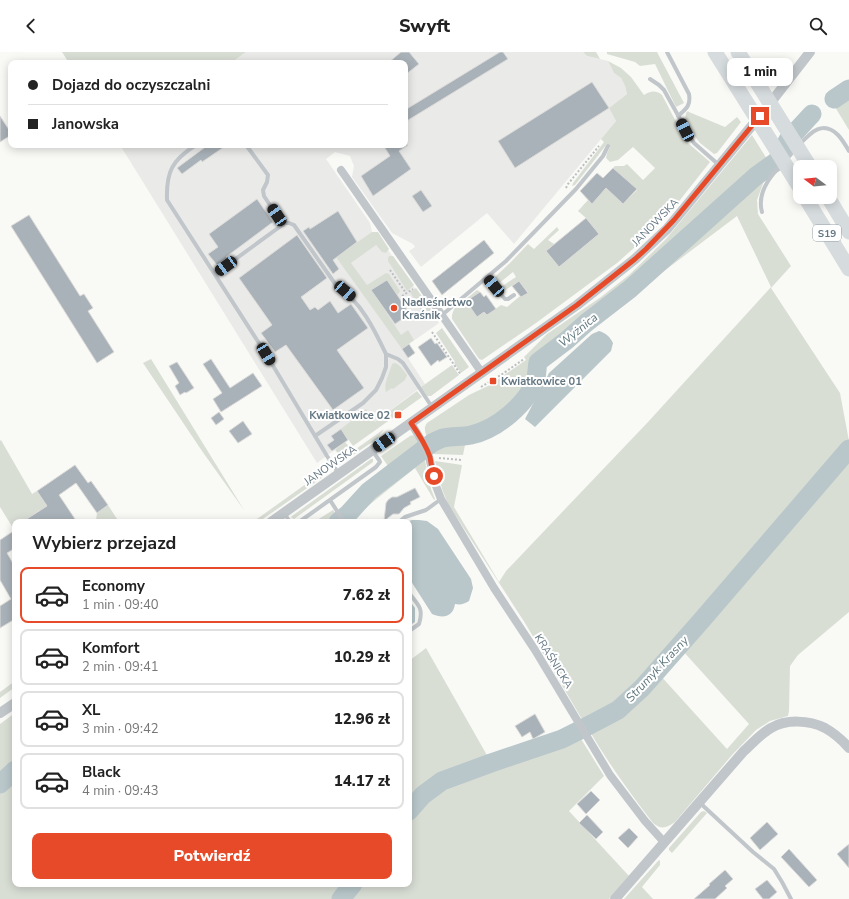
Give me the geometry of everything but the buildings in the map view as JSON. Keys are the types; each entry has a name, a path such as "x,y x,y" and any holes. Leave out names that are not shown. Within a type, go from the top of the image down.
{"highway":[{"path":"715,52 793,177"},
{"path":"738,52 806,160"},
{"name":"S19","path":"809,204 849,269"},
{"name":"S19","path":"832,204 849,232"}],"street":[{"name":"JANOWSKA","path":"275,519 577,305 635,259 667,229 768,106 806,55"},
{"path":"341,170 482,373"},
{"name":"KRAŚNICKA","path":"411,423 430,457 436,486 441,499 494,588 535,650 610,775 645,821 664,842"},
{"path":"0,713 12,705"},
{"path":"615,899 743,752 762,734 772,727 791,721 812,723 824,727 849,748"}],"lane":[{"path":"667,52 690,100 686,108 678,116"},
{"path":"650,79 664,90 694,143 720,165"},
{"path":"762,212 760,205 761,197 768,181 808,135 820,128 832,130 849,151"},
{"path":"442,315 506,261 576,189 603,156 608,146"},
{"path":"192,148 178,159 172,167 167,190 167,200 266,354 339,474"},
{"path":"248,148 268,175 267,182 263,190 264,196 283,225"},
{"path":"215,274 285,223 294,225 338,288 345,291 351,297 374,329 386,354 387,360 382,378 376,390 363,403 315,436"},
{"path":"486,278 505,299 508,299 514,295"},
{"path":"386,354 403,363 432,408"},
{"path":"303,519 379,465 379,460 372,450"},
{"path":"403,519 426,510 441,499"},
{"path":"330,500 343,519"},
{"path":"283,513 288,519"},
{"path":"412,597 422,613 419,624 412,629"},
{"path":"699,802 753,852 774,869 791,899"}],"path":[{"path":"559,206 568,184 603,141"},
{"path":"390,270 406,293"},
{"path":"402,296 414,288"},
{"path":"432,332 459,372"},
{"path":"430,457 462,460"}],"shaded area":[{"path":"62,52 246,52 235,60 67,60"},
{"path":"246,52 583,52 587,56 608,61 614,73 621,78 627,94 609,108 616,121 514,244 487,213 421,267 409,251 415,247 413,244 392,233 352,177 354,166 350,156 335,152 326,159 370,223 372,232 382,248 388,250 439,323 402,349 425,384 317,463 122,148 408,148 408,60 235,60"},
{"path":"583,52 596,52 600,59 587,56"},
{"path":"607,52 657,52 684,103 676,107 655,64 640,66 635,62 607,54"},
{"path":"608,61 621,68 631,77 644,95 658,92 662,95 688,143 710,162 653,231 617,263 536,323 482,360 479,359 452,319 454,309 477,290 480,292 466,301 477,317 484,312 487,315 501,305 507,307 520,296 521,297 528,292 519,281 504,291 501,287 516,277 513,272 498,284 495,279 496,276 528,244 534,249 557,227 559,230 548,240 554,244 546,251 559,267 599,234 578,211 588,200 591,203 606,188 623,204 637,190 613,168 615,166 624,166 627,164 643,180 655,168 633,147 618,160 610,162 606,158 610,147 607,144 575,185 572,186 604,142 601,139 616,121 609,108 627,94 621,78 614,73"},
{"path":"849,91 849,130 832,102"},
{"path":"688,111 725,127 737,117 741,122 717,153 714,154 700,143 689,128 685,120 686,113"},
{"path":"752,135 770,164 754,175 629,288 584,322 566,339 536,362 535,374 530,388 525,397 510,413 482,431 469,435 438,438 429,442 425,430 427,423 469,395 490,385 526,360 524,357 547,334 601,297 629,275 666,239"},
{"path":"769,170 771,172 764,181 757,200 758,214 791,266 771,288 840,393 849,447 641,687 617,709 586,726 525,623 448,504 442,489 435,461 462,465 454,507 499,582 506,571 648,422 771,287 737,216 615,308 548,361 536,385 540,364 633,289"},
{"path":"372,232 378,232 389,249 386,253 382,252 376,245 351,263 367,285 386,273 389,274 400,291 397,295 387,280 372,291 401,335 408,330 414,340 402,349 336,257"},
{"path":"389,256 393,256 414,285 407,291 388,261"},
{"path":"416,288 433,312 426,314 422,312 410,292"},
{"path":"442,328 469,367 461,373 436,333"},
{"path":"599,331 606,334 612,341 611,351 535,427 525,419 549,373 592,334"},
{"path":"151,359 244,510 202,451 143,363"},
{"path":"394,363 400,366 407,375 405,380 393,389 392,388 386,392 386,382 392,364"},
{"path":"452,365 459,375 431,396 427,396 421,387"},
{"path":"417,391 422,397 353,446 341,429 366,409 375,422"},
{"path":"384,429 377,439 347,459 342,459"},
{"path":"413,435 418,440 422,449 369,490 344,515 341,511 362,487 388,466 381,456"},
{"path":"1,440 32,494 37,491 55,519 46,519 40,510 26,519 12,519 12,526 0,507"},
{"path":"466,440 463,455 434,454 431,446 447,441"},
{"path":"345,442 350,448 339,454 335,450"},
{"path":"423,451 434,500 415,468 352,519 346,519 345,518 370,491"},
{"path":"849,458 849,612 798,655 790,666 788,716 770,721 756,730 732,755 675,822 669,826 659,827 653,823 620,778 589,730 619,713 647,688 659,674 727,749 749,724 682,650 762,556"},
{"path":"373,459 373,462 294,519 291,517 292,516"},
{"path":"324,471 323,477 263,519 257,519"},
{"path":"108,505 117,519 96,519 97,513"},
{"path":"333,510 339,519 319,519"},
{"path":"412,520 427,521 438,529 471,579 473,588 469,601 462,604 455,604 452,612 447,616 436,616 432,614 412,583"},
{"path":"412,604 415,608 415,622 412,624"},
{"path":"426,648 488,757 424,786 412,800 412,659"},
{"path":"12,683 12,689 0,698 0,692"},
{"path":"12,715 12,768 0,779 0,724"},
{"path":"578,734 604,776 569,811 629,876 609,899 348,898 357,887 412,887 412,815 426,797 446,786 494,769 492,765 563,741"},
{"path":"12,776 12,887 345,887 332,899 0,899 0,788"},
{"path":"704,811 707,813 672,853 669,848 701,812"},
{"path":"659,860 660,865 642,887 653,899 624,899 658,861"}],"waterway":[{"name":"Wyżnica","path":"834,99 849,89"},
{"name":"Wyżnica","path":"342,519 369,491 432,443 443,438 468,436 481,432 501,421 510,414 519,406 532,388 536,378 538,362 630,289 756,176 777,161 788,140 812,114"},
{"name":"Strumyk Krasny","path":"412,808 423,795 442,781 562,739 618,710 642,688 849,449"},
{"name":"Wyżnica","path":"0,784 12,773"},
{"name":"Strumyk Krasny","path":"341,899 351,887"}],"place":[{"name":"Nadleśnictwo Kraśnik","path":"394,308"},
{"name":"Kwiatkowice 01","path":"493,381"},
{"name":"Kwiatkowice 02","path":"398,415"}],"route":[{"path":"434,476 430,457 411,423 577,305 635,259 667,229 760,116"}]}
